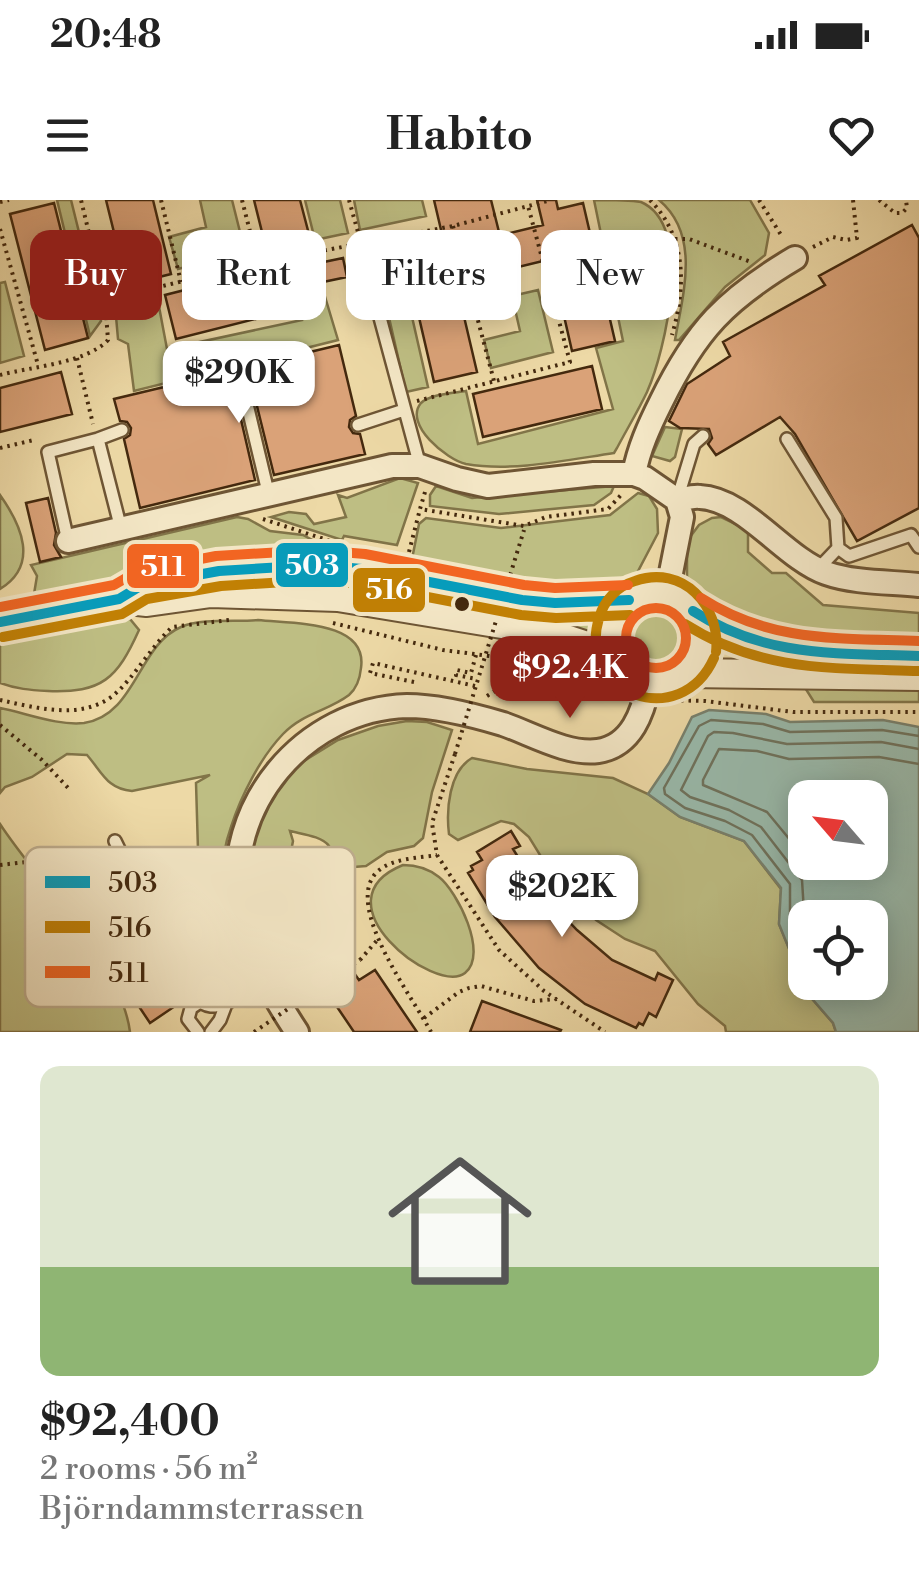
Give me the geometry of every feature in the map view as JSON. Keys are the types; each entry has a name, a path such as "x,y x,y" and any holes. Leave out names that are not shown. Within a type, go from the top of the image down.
{"street":[{"path":"628,474 673,376 704,328 737,296 795,258"},
{"path":"68,541 392,466 426,468 488,486 628,474 653,482 677,500 682,517 667,593"},
{"path":"677,500 699,496 713,500 735,511 818,570 919,585"},
{"path":"119,598 142,584 219,571 317,565 362,569 555,604 629,600 647,592 667,593 734,637 759,646 919,656"},
{"path":"0,622 119,598 147,602 212,593 270,592 338,597 538,630 590,647 648,691"},
{"path":"620,666 612,653 610,631 629,600"},
{"path":"242,847 250,815 278,767 300,746 354,717 406,706 502,724 567,748 598,751 623,740 634,727 648,691 686,672 698,656 702,643 700,623 693,611"},
{"path":"686,672 919,676"},
{"path":"283,1007 297,1032"}],"lane":[{"path":"380,320 403,407 426,468"},
{"path":"245,396 269,496"},
{"path":"358,425 403,407"},
{"path":"68,541 48,452 96,433 122,430"},
{"path":"96,433 122,529"},
{"path":"677,500 694,444 703,436"},
{"path":"787,439 836,518 838,548 818,570"},
{"path":"838,548 849,556 911,535 919,548"},
{"path":"115,841 118,847"},
{"path":"192,1007 188,1019 198,1032"},
{"path":"210,1032 225,1007"}],"path":[{"path":"0,202 8,200"},
{"path":"81,200 88,230"},
{"path":"161,200 181,282 162,286"},
{"path":"242,200 250,230"},
{"path":"349,200 357,230"},
{"path":"431,230 551,200"},
{"path":"650,200 670,230"},
{"path":"759,200 795,258 833,237 858,238 853,200"},
{"path":"879,200 902,213 907,208 906,200"},
{"path":"403,407 570,362 528,206"},
{"path":"453,226 494,381"},
{"path":"0,229 38,365"},
{"path":"679,239 689,239 760,265"},
{"path":"679,255 684,274 679,311"},
{"path":"0,375 100,349 108,340 106,320"},
{"path":"669,346 677,320"},
{"path":"77,358 96,433"},
{"path":"0,448 38,440"},
{"path":"406,562 426,468"},
{"path":"420,509 524,528 546,517 608,509 620,499 628,474"},
{"path":"245,501 273,524 332,542"},
{"path":"524,528 432,823 438,855 500,950 526,977 605,1032"},
{"path":"0,700 76,711 100,704 118,692 172,627 237,619"},
{"path":"329,622 476,655 506,660 526,658 573,668"},
{"path":"476,655 471,673 457,670 456,675 476,683"},
{"path":"467,694 494,694 506,660"},
{"path":"423,684 370,672 373,663 476,683"},
{"path":"648,691 794,712 919,712"},
{"path":"0,725 42,760 71,792"},
{"path":"432,1032 379,938 366,909 366,898 374,876 399,862 438,855"},
{"path":"0,865 25,862"},
{"path":"355,963 379,938"},
{"path":"424,1018 459,992 481,986 534,1001 558,1000"},
{"path":"254,1032 291,1007"}],"green space":[{"path":"57,200 71,200 78,230 64,230"},
{"path":"200,200 232,200 240,230 195,230 206,227"},
{"path":"305,200 340,200 346,233 326,238 326,230 312,230"},
{"path":"354,200 422,200 426,216 360,230"},
{"path":"594,200 641,202 658,215 664,230 600,230"},
{"path":"659,200 750,200 769,233 765,255 725,287 679,340 675,340 685,285 685,248 672,214"},
{"path":"182,233 182,268 178,269 169,237"},
{"path":"5,282 24,356 0,363 0,283"},
{"path":"538,290 541,320 545,320 553,352 491,368 484,340 520,331 521,294"},
{"path":"326,300 338,340 134,391 128,344 118,339 116,320 162,320 167,349 302,320 326,320"},
{"path":"86,320 101,320 101,321 90,336"},
{"path":"390,320 413,320 428,387 406,392"},
{"path":"619,320 667,320 647,392 614,453 521,466 466,464 430,440 418,421 417,411 425,400 466,391 478,444 613,409 596,348 623,341"},
{"path":"665,427 682,429 675,457 670,461 652,456"},
{"path":"400,478 418,483 397,545 344,536 342,540 271,517 289,512 306,514 314,524 346,517 338,495 347,498"},
{"path":"436,486 472,498 614,486 611,493 594,505 499,514 430,506 430,495"},
{"path":"638,493 649,496 657,509 658,533 637,573 621,582 576,589 519,585 460,566 412,559 419,524 426,518 501,528 610,515"},
{"path":"0,495 20,532 23,557 20,569 0,589"},
{"path":"237,517 270,531 303,535 338,554 186,564 34,594 37,576 31,565"},
{"path":"721,517 748,530 748,552 772,573 786,573 823,605 919,613 919,643 753,634 702,604 687,577 687,541 699,525"},
{"path":"606,610 600,641 572,629 572,612"},
{"path":"657,610 679,619 688,641 679,663 657,672 635,663 626,641 635,619"},
{"path":"98,618 130,619 139,630 123,660 105,680 67,691 29,690 0,683 0,636 8,631"},
{"path":"189,624 307,624 340,633 353,641 360,652 361,668 354,690 299,721 267,754 246,790 225,847 198,847 196,783 210,775 124,790 111,783 87,755 67,754 0,793 0,708 64,723 84,723 101,717 126,694 167,636"},
{"path":"919,682 919,702 814,702 802,683"},
{"path":"427,722 452,730 432,792 423,838 414,846 387,852 366,866 355,867 355,847 329,847 316,838 290,831 292,847 250,847 271,793 299,764 338,740 378,726"},
{"path":"472,758 527,769 613,778 648,794 680,817 744,841 781,889 779,924 788,946 788,1000 813,1000 836,1032 726,1032 725,1026 698,1004 655,951 625,939 596,920 514,824 501,821 458,840 449,834 449,803 454,781"},
{"path":"0,824 25,858 25,1007 124,1007 130,1032 0,1032"},
{"path":"403,865 435,874 454,895 468,923 474,952 465,973 450,976 430,971 389,941 376,921 371,900 379,881"}],"water":[{"path":"709,710 766,714 790,722 883,720 919,727 919,1032 836,1032 813,1000 888,1000 888,900 788,900 788,946 779,924 781,888 744,841 680,817 648,794 692,717"}],"building":[{"path":"106,200 153,200 160,230 113,230"},
{"path":"254,200 300,200 308,230 262,230"},
{"path":"434,200 491,200 498,230 441,230"},
{"path":"537,200 556,200 558,209 583,203 589,230 541,230 541,261 521,266 521,230 543,225"},
{"path":"54,203 61,230 30,230 30,292 10,214"},
{"path":"912,225 919,238 919,508 857,541 795,434 780,417 716,455 708,444 712,438 709,429 680,428 669,421 687,384 730,356 723,342 825,285 819,276"},
{"path":"162,237 171,274 162,276"},
{"path":"343,258 346,277 326,281 326,262"},
{"path":"182,291 182,320 251,320 176,339 165,295"},
{"path":"37,320 83,320 88,338 45,350"},
{"path":"420,320 465,320 477,372 434,382"},
{"path":"565,320 610,320 615,341 572,351"},
{"path":"339,345 356,416 349,427 360,434 365,454 274,475 254,394 249,387 242,387 236,398 255,480 140,508 124,439 131,428 120,421 114,399"},
{"path":"592,366 602,409 483,437 473,394"},
{"path":"61,372 72,414 0,432 0,388"},
{"path":"48,498 56,533 54,545 61,557 40,562 26,503"},
{"path":"511,831 520,846 513,849 538,889 577,930 612,960 655,980 658,973 673,980 656,1017 649,1013 643,1025 639,1023 636,1028 585,1004 539,968 495,917 468,873 473,870 471,866 482,860 477,852"},
{"path":"375,970 417,1032 354,1032 337,1007 355,1007 355,974 359,980"},
{"path":"482,1001 561,1030 470,1032"},
{"path":"139,1007 174,1007 150,1023"}],"transit line":[{"name":"511","path":"0,607 114,585 138,571 216,556 316,550 365,554 524,585 628,585"},
{"name":"503","path":"0,622 119,599 142,585 219,571 317,565 362,569 522,600 629,600"},
{"name":"516","path":"714,658 699,681 679,694 657,698 636,695 617,684 603,667 596,645 601,611 623,586 652,577 669,578 683,584 705,605 716,635 716,652"},
{"name":"516","path":"3,637 122,614 147,599 221,586 317,580 360,584 521,615 630,615"},
{"name":"511","path":"701,598 727,613 780,631 833,638 919,641"},
{"name":"511","path":"656,608 677,617 686,638 677,659 656,668 635,659 626,638 635,617 656,608"},
{"name":"503","path":"693,611 720,626 775,645 830,653 919,656"},
{"name":"516","path":"685,624 713,640 769,659 827,667 919,671"}]}
